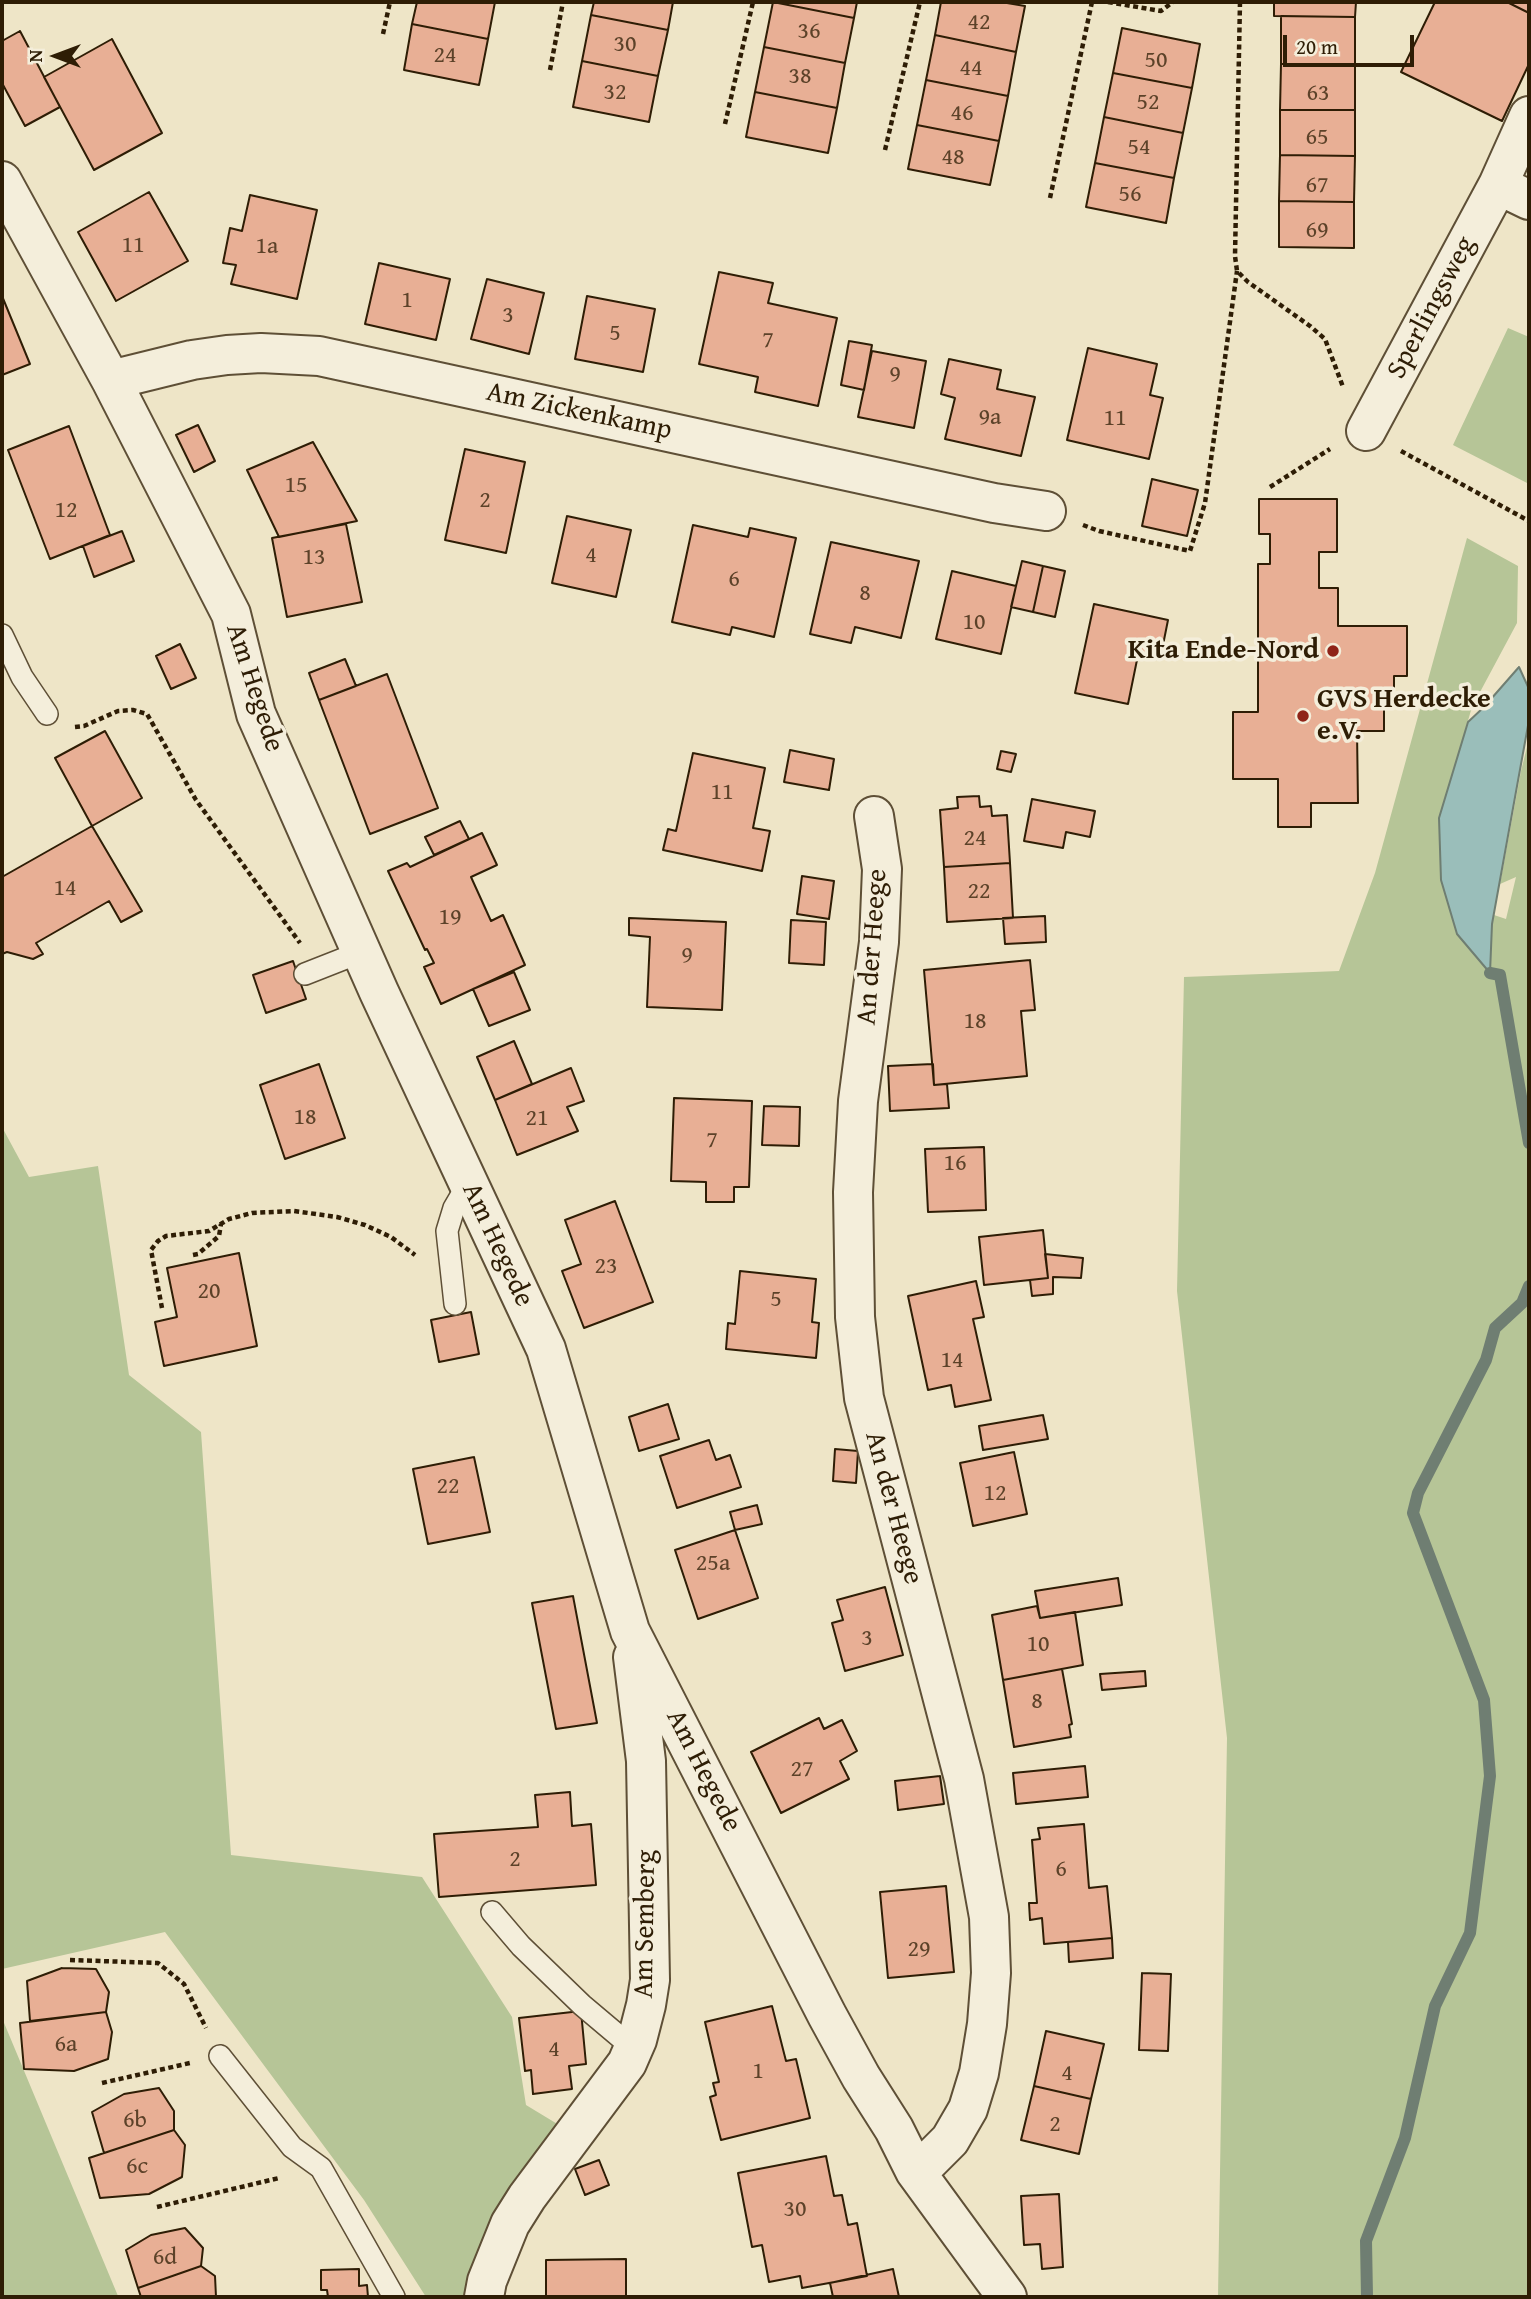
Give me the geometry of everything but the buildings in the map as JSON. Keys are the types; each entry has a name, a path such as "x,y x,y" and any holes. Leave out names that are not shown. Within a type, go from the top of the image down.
{"street":[{"name":"Sperlingsweg","path":"1366,431 1514,192 1529,116"},
{"name":"Am Hegede","path":"2,181 111,380 230,614 256,714 362,952 546,1349 630,1631 861,2077 894,2129 915,2171 1007,2297"},
{"name":"Am Zickenkamp","path":"111,380 192,360 227,355 261,353 318,356 994,503 1046,510"},
{"name":"An der Heege","path":"874,816 883,869 879,942 859,1101 853,1192 855,1317 864,1398 964,1779 989,1917 991,1973 987,2024 979,2073 968,2109 950,2140 915,2171"},
{"name":"Am Semberg","path":"484,2297 487,2281 510,2224 534,2186 627,2063 646,2005 650,1980 646,1762 630,1631"}],"lane":[{"path":"2,635 22,677 47,714"},
{"path":"312,971 362,952"},
{"path":"455,1304 447,1231 454,1208 468,1184"},
{"path":"492,1912 521,1946 582,2005 633,2048"},
{"path":"220,2056 292,2147 321,2168 394,2297"}],"path":[{"path":"383,34 390,2"},
{"path":"550,70 563,2"},
{"path":"725,124 753,2"},
{"path":"885,150 920,2"},
{"path":"1050,198 1092,2"},
{"path":"1108,2 1161,11 1173,2"},
{"path":"1046,510 1099,531 1190,551 1205,503 1237,271 1235,256 1240,2"},
{"path":"1237,271 1248,282 1314,328 1325,340 1334,358 1355,425 1529,521"},
{"path":"1270,487 1342,441 1366,431"},
{"path":"47,714 64,728 83,726 118,711 133,710 147,714 196,800 312,971"},
{"path":"162,1308 151,1250 159,1241 166,1236 209,1231 229,1219 252,1213 294,1211 337,1217 365,1225 391,1237 424,1263 450,1271"},
{"path":"193,1255 198,1254 219,1236 221,1223"},
{"path":"70,1960 158,1963 184,1984 220,2056 102,2083"},
{"path":"157,2207 321,2168"}],"green space":[{"path":"1508,328 1529,337 1529,484 1453,445"},
{"path":"1467,538 1518,566 1517,623 1472,707 1439,819 1479,910 1506,919 1516,877 1500,884 1529,739 1529,2297 1218,2297 1227,1738 1177,1291 1184,977 1339,971 1375,873"},
{"path":"2,1127 29,1177 98,1166 129,1375 201,1432 231,1855 422,1877 512,2017 526,2105 559,2125 470,2297 426,2297 364,2200 165,1932 2,1969"},
{"path":"2,2018 118,2296 119,2297 2,2297"}],"water":[{"path":"1519,667 1529,689 1529,720 1492,924 1490,973 1457,934 1441,880 1439,818 1468,722"}],"waterway":[{"path":"1490,973 1500,975 1529,1143"},
{"path":"1367,2297 1366,2241 1405,2138 1435,2006 1470,1933 1490,1776 1484,1700 1413,1513 1418,1493 1486,1360 1495,1328 1522,1303 1529,1286"}],"place":[{"name":"Kita Ende-Nord","path":"1333,651"},
{"name":"GVS Herdecke e.V.","path":"1303,716"}]}
